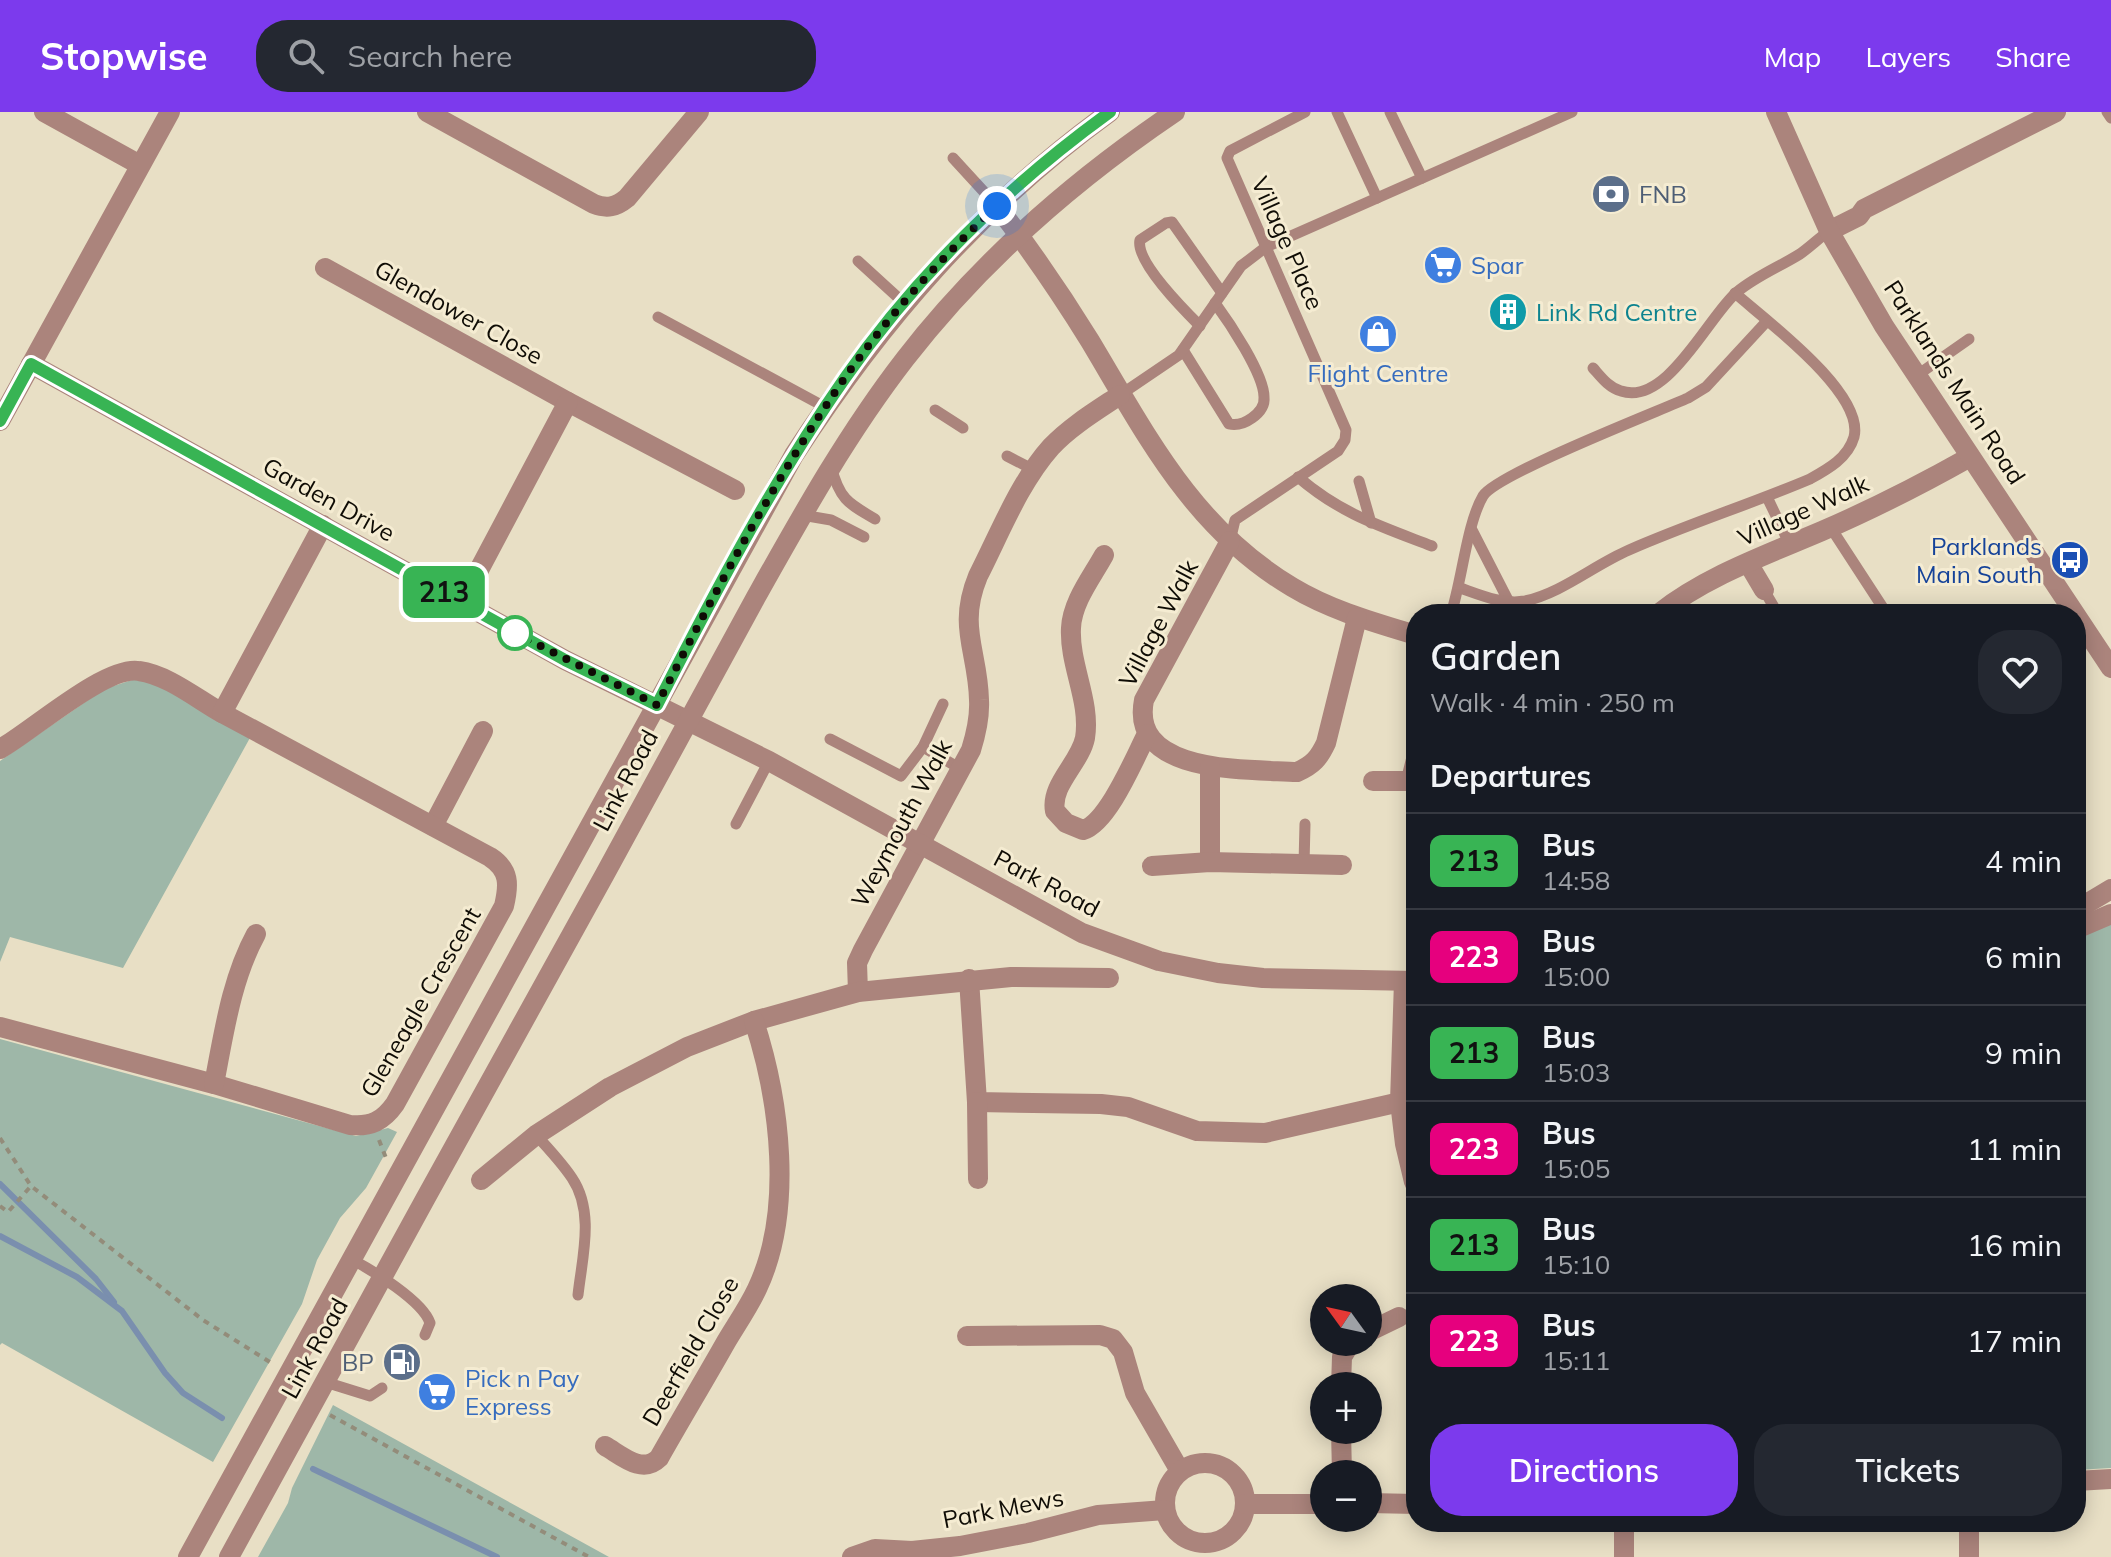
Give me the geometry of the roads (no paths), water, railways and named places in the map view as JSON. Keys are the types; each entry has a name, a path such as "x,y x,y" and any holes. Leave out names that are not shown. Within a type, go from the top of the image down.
{"street":[{"path":"44,112 140,165"},
{"path":"0,421 170,112"},
{"path":"427,112 594,204 612,207 627,198 699,112"},
{"name":"Link Road","path":"188,1557 778,484 825,407 860,357 932,271 1046,162 1110,112"},
{"name":"Link Road","path":"229,1557 687,721 831,465 906,358 954,300 1019,234 1091,172 1175,112"},
{"name":"Parklands Main Road","path":"1776,112 1829,231 1916,376 2069,604"},
{"path":"1829,231 2028,119 2056,112"},
{"path":"997,206 1074,316 1153,448 1190,500 1230,541 1292,587 1357,618 1406,632"},
{"name":"Glendower Close","path":"325,268 735,490"},
{"name":"Garden Drive","path":"31,364 565,660 687,721"},
{"name":"Weymouth Walk","path":"858,992 857,963 971,750 978,725 979,698 968,632 970,594 1034,470 1052,446 1120,395"},
{"path":"462,602 568,402"},
{"name":"Village Walk","path":"1685,604 1748,563 1831,528 1927,482 1970,457"},
{"path":"222,713 323,525"},
{"name":"Village Walk","path":"1147,734 1141,714 1144,700 1230,541"},
{"path":"1104,555 1075,609 1071,627 1086,729 1080,752 1055,796 1054,805 1066,823 1083,830 1094,824 1128,773 1147,734 1169,751 1192,763 1210,767 1297,772 1316,761 1326,743 1357,618"},
{"path":"1748,563 1764,590"},
{"name":"Parklands Main Road","path":"2086,630 2111,668"},
{"name":"Gleneagle Crescent","path":"0,749 102,680 127,670 155,675 500,863 509,883 504,906 387,1115 372,1124 350,1125 214,1084 0,1027"},
{"name":"Park Road","path":"687,721 769,761 1082,933 1159,961 1263,978 1406,980"},
{"path":"433,826 483,731"},
{"path":"1210,767 1210,862"},
{"path":"1373,781 1406,781"},
{"path":"1152,866 1210,862 1342,865"},
{"path":"2086,904 2111,889"},
{"path":"2086,925 2111,914"},
{"path":"214,1084 232,996 245,955 256,934"},
{"path":"481,1180 536,1135 610,1087 687,1047 754,1021 858,992 969,979 1109,978"},
{"path":"969,979 977,1102 978,1179"},
{"name":"Deerfield Close","path":"605,1446 636,1463 654,1463 758,1288 779,1210 780,1184 775,1101 767,1061 754,1021"},
{"path":"1406,1046 1400,1102 1406,1146"},
{"path":"977,1102 1114,1105 1197,1131 1247,1134 1265,1133 1400,1102"},
{"path":"1382,1325 1399,1317"},
{"path":"967,1336 1100,1335 1113,1339 1123,1352 1135,1393 1180,1471"},
{"path":"1191,1465 1217,1465 1238,1480 1245,1504 1236,1528 1227,1537 1189,1549 1172,1528 1165,1510 1165,1494 1180,1471 1191,1465"},
{"path":"2086,1480 2111,1479"},
{"path":"1382,1503 1406,1504"},
{"path":"1245,1504 1310,1504"},
{"name":"Park Mews","path":"852,1557 875,1549 912,1551 960,1546 1098,1515 1165,1510"},
{"path":"1624,1532 1624,1557"},
{"path":"1969,1532 1969,1557"}],"lane":[{"name":"Village Place","path":"1298,477 1338,451 1345,440 1346,430 1227,156 1230,151 1305,112"},
{"path":"1337,112 1377,198"},
{"path":"1390,112 1422,178"},
{"path":"1120,395 1154,374 1183,350 1241,266 1266,247 1572,112"},
{"path":"2107,112 2111,118"},
{"path":"953,158 997,206"},
{"path":"1183,350 1229,424 1241,424 1259,412 1264,394 1255,370 1174,223 1166,223 1140,240 1139,250 1200,326"},
{"path":"1593,368 1613,388 1623,392 1643,391 1687,356 1735,293 1799,254 1829,231"},
{"path":"858,261 904,303"},
{"path":"1460,588 1509,602 1525,601 1545,594 1627,551 1767,497 1831,468 1845,454 1853,439 1855,426 1847,405 1821,369 1735,293"},
{"path":"658,317 825,407"},
{"path":"1454,604 1481,499 1496,483 1688,398 1706,387 1767,321"},
{"path":"1916,376 1969,339"},
{"path":"935,410 963,428"},
{"path":"1007,456 1034,470"},
{"path":"831,465 837,488 843,497 875,519"},
{"path":"1230,541 1235,520 1298,477 1346,513 1432,546"},
{"path":"1359,481 1371,523"},
{"path":"1767,497 1790,545"},
{"path":"802,515 831,520 864,537"},
{"path":"1831,528 1880,604"},
{"path":"1472,529 1509,602"},
{"path":"1764,590 1772,604"},
{"path":"830,739 901,776 923,747 943,704"},
{"path":"923,747 961,769"},
{"path":"736,824 769,761"},
{"path":"1304,864 1305,824"},
{"path":"536,1135 573,1179 584,1205 578,1295"},
{"path":"351,1259 383,1276 428,1317 430,1323 425,1335"},
{"path":"325,1382 370,1396 382,1388"}],"waterway":[{"path":"0,1184 96,1279 114,1302"},
{"path":"0,1236 77,1277 122,1311 165,1373 183,1393 222,1418"},
{"path":"313,1469 497,1557"}],"place":[{"name":"FNB","path":"1611,194"},
{"name":"Spar","path":"1443,265"},
{"name":"Link Rd Centre","path":"1508,312"},
{"name":"Flight Centre","path":"1378,334"},
{"name":"Parklands Main South","path":"2070,560"},
{"name":"BP","path":"402,1362"},
{"name":"Pick n Pay Express","path":"437,1392"}]}
